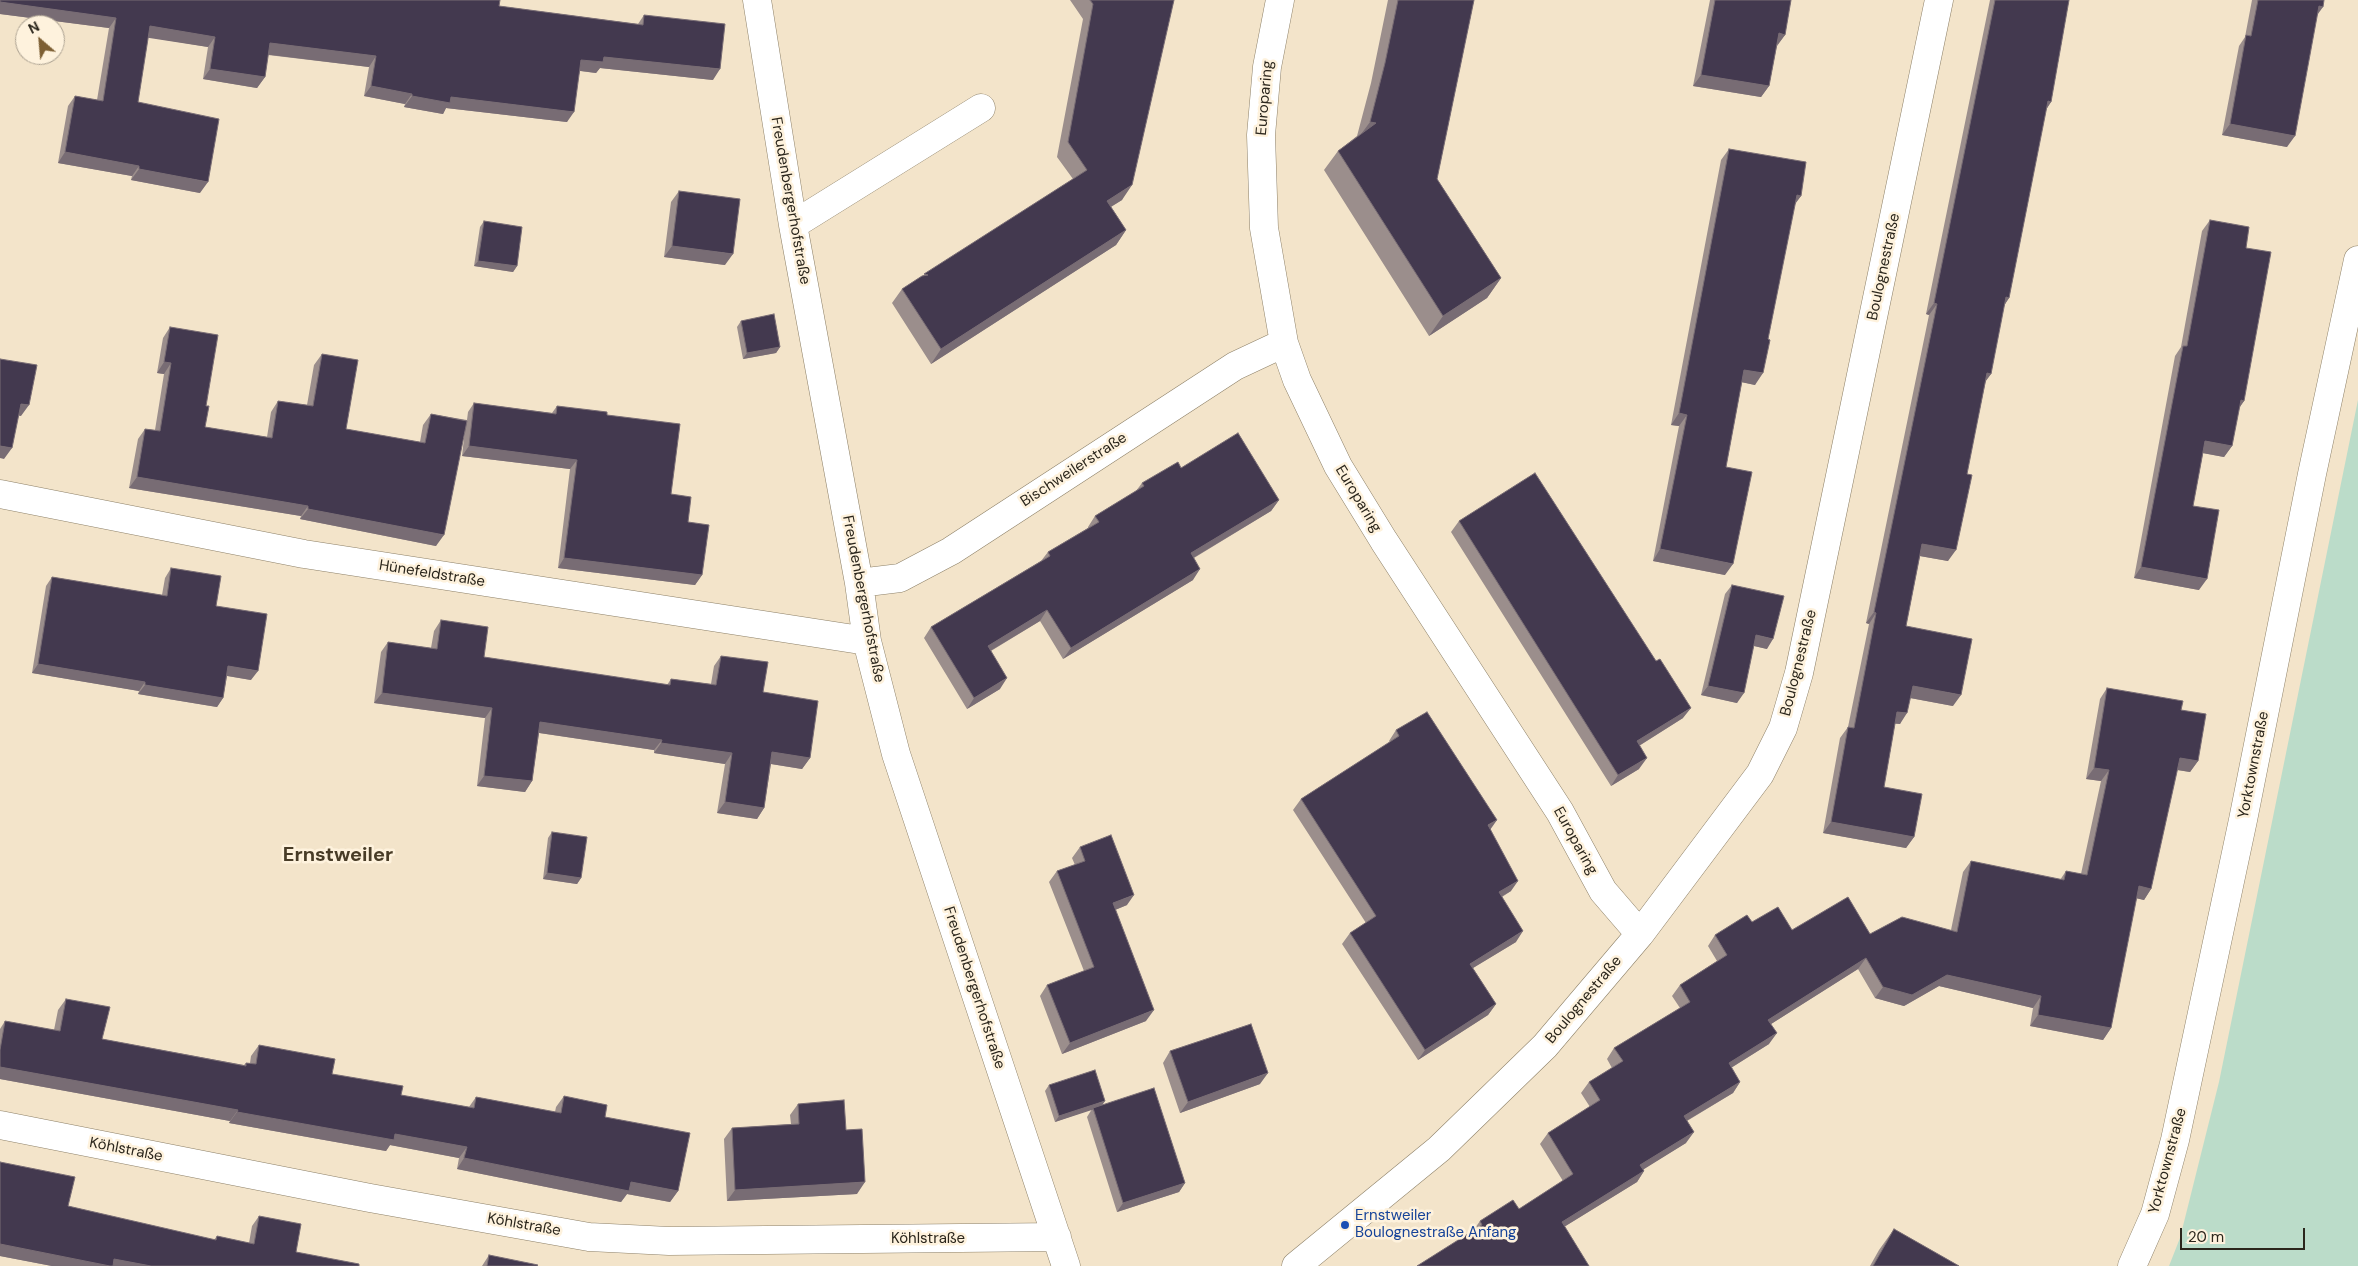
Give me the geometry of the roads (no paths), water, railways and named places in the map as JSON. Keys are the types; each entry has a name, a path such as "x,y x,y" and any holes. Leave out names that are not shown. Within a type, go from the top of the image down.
{"street":[{"name":"Freudenbergerhofstraße","path":"757,0 793,225 859,583 867,641 896,754 1066,1266"},
{"name":"Europaring","path":"1280,0 1267,67 1261,135 1264,228 1284,343 1305,398 1338,466 1452,648 1560,812 1603,890 1640,934"},
{"name":"Boulognestraße","path":"1296,1266 1446,1142 1545,1046 1640,934 1760,774 1783,728 1799,673 1939,0"},
{"path":"793,225 981,108"},
{"name":"Yorktownstraße","path":"2132,1266 2155,1214 2182,1112 2312,474 2358,260"},
{"name":"Bischweilerstraße","path":"859,583 900,578 951,551 1235,366 1284,343"},
{"name":"Hünefeldstraße","path":"0,494 304,554 867,641"},
{"name":"Köhlstraße","path":"0,1125 370,1198 589,1237 669,1241 1057,1237"}],"place":[{"name":"Ernstweiler Boulognestraße Anfang","path":"1345,1225"}],"district":[{"name":"Ernstweiler","path":"338,856"}]}
